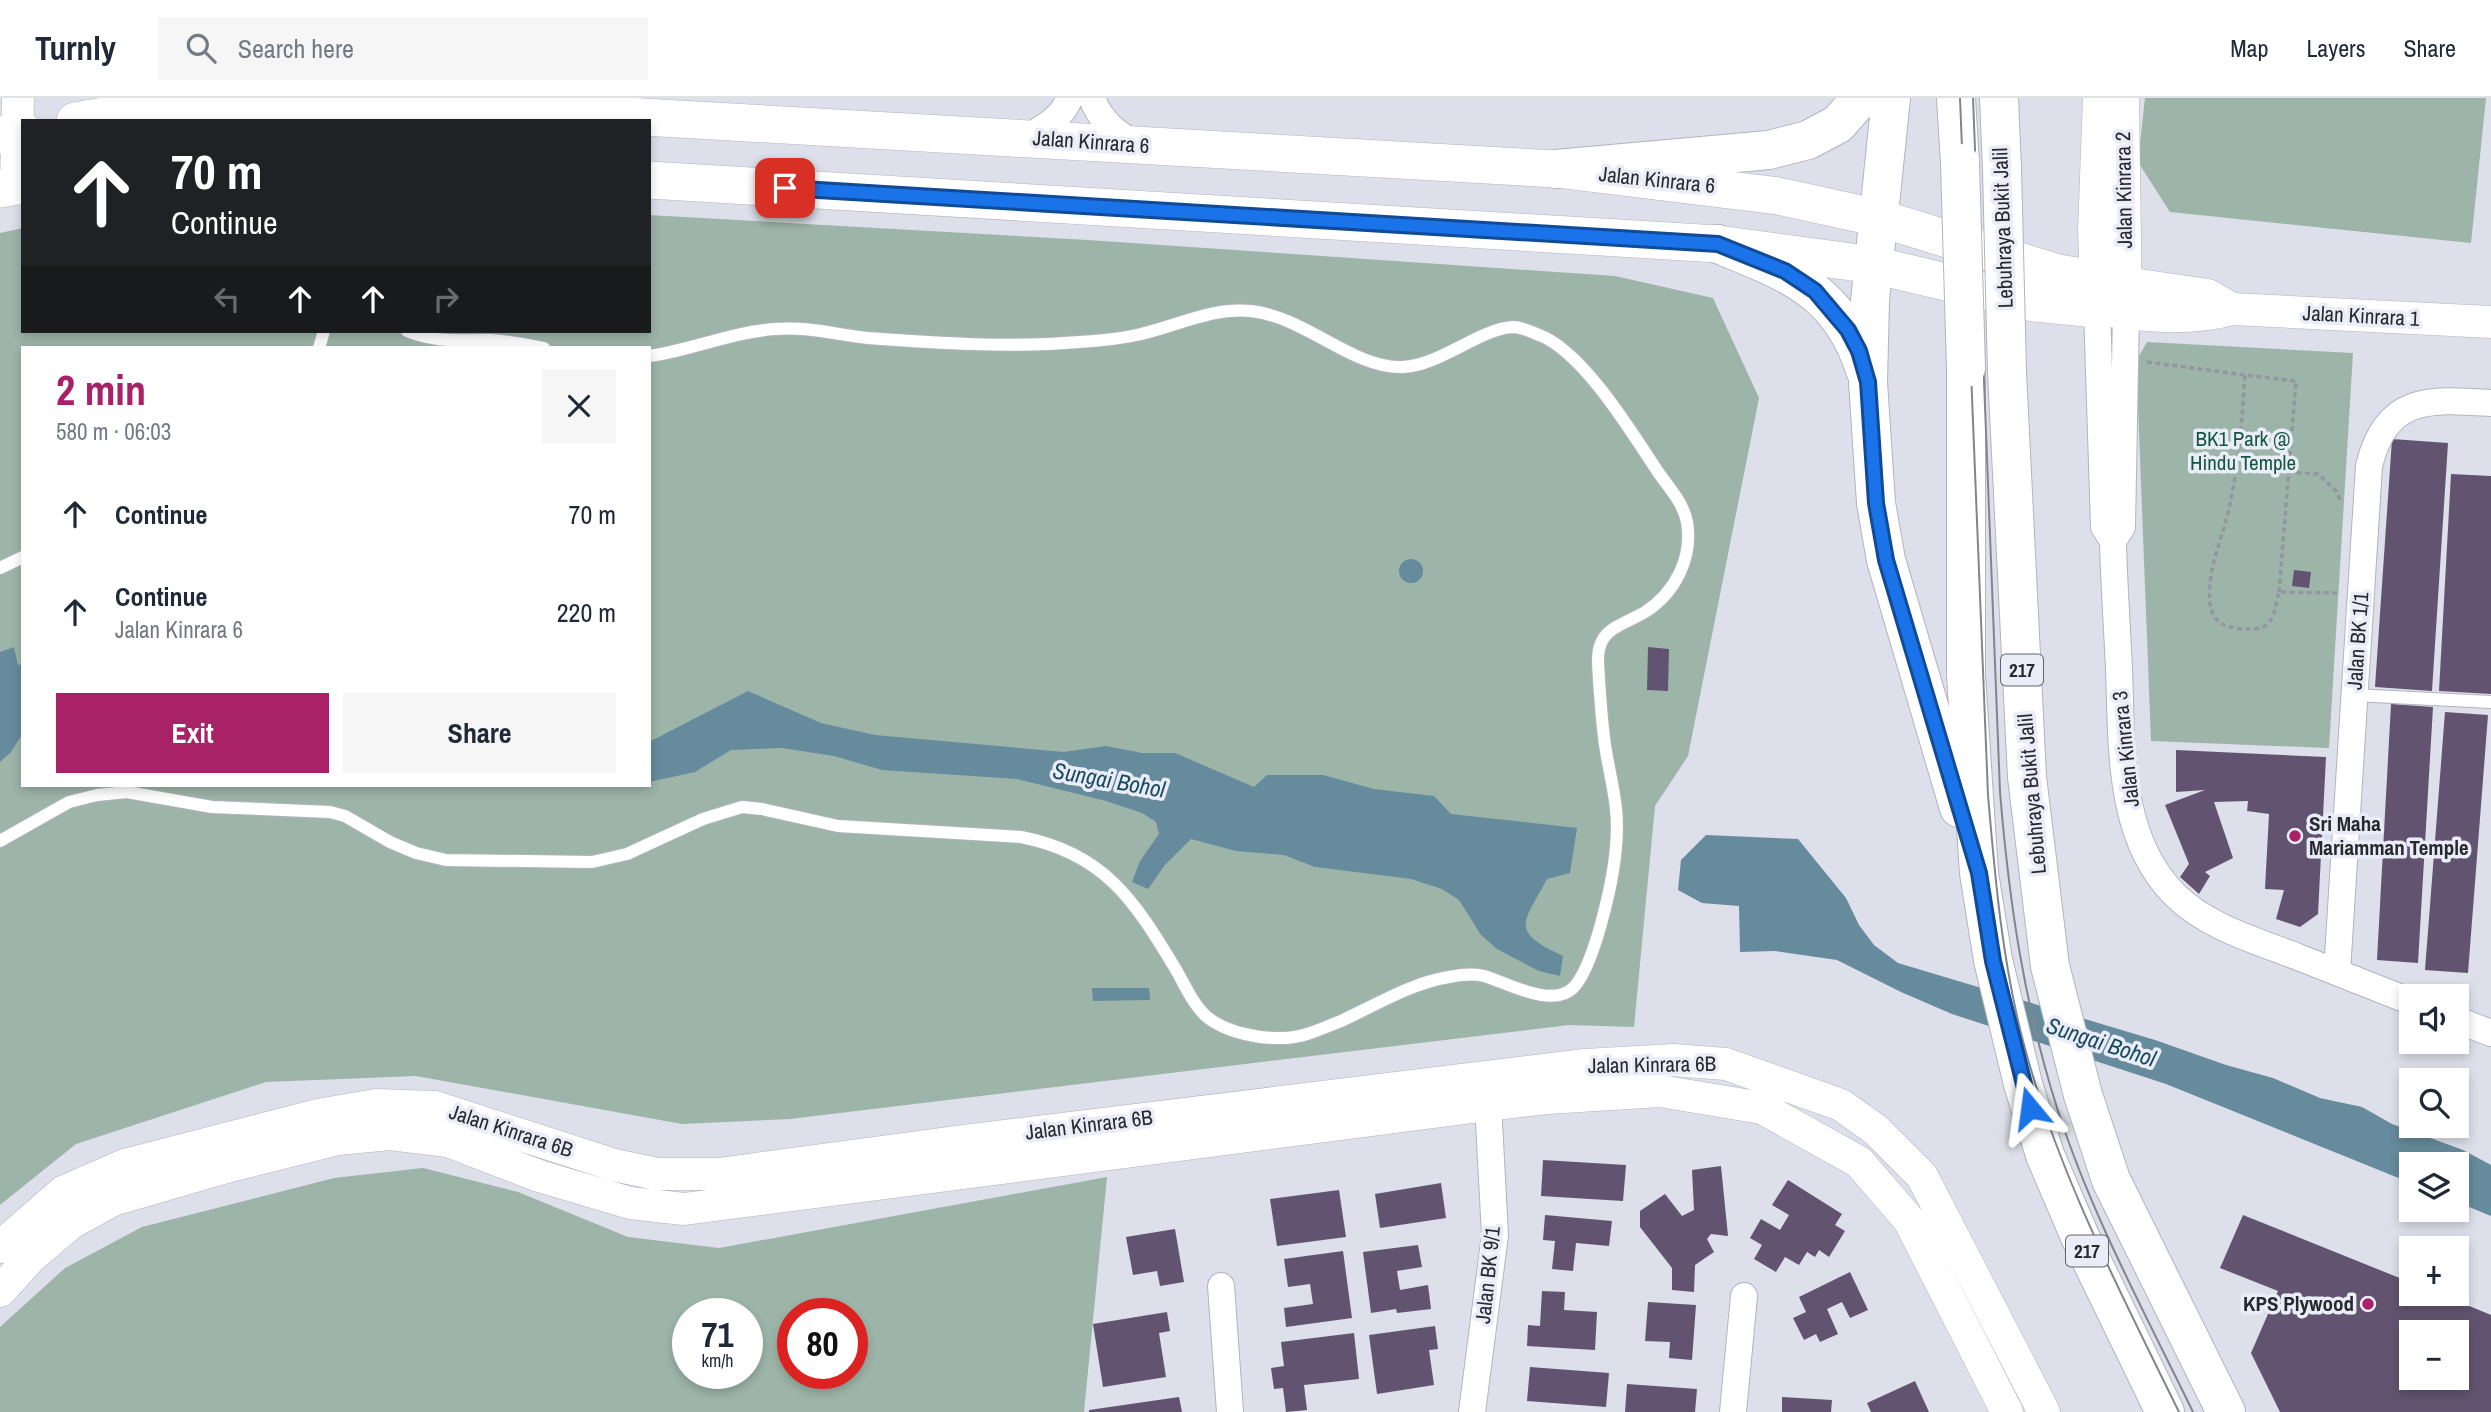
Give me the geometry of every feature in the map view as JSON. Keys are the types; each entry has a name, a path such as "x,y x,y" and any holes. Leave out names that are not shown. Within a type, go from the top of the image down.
{"highway":[{"path":"1556,169 1769,149 1808,140 1838,124 1861,98"},
{"path":"1891,98 1870,301 1868,382 1876,503 1886,560 1979,873"},
{"name":"Lebuhraya Bukit Jalil","path":"1956,98 1966,368 1966,675 1979,873 1993,961 2023,1084 2045,1155 2076,1227 2165,1412"},
{"name":"Lebuhraya Bukit Jalil","path":"1999,98 2007,372 2027,777 2050,966 2083,1095 2112,1180 2226,1412"},
{"path":"1718,244 1785,271 1815,291 1848,330 1859,351 1868,382"}],"main road":[{"path":"76,98 120,114"},
{"name":"Jalan Kinrara 6","path":"88,119 199,106 301,102 450,106 1556,169 1778,196 1879,218 2058,273 2111,296"},
{"path":"651,180 1718,244 1874,265 2034,303 2111,296"}],"street":[{"path":"13,186 18,123 34,98"},
{"path":"1026,138 1048,126 1059,116 1070,98"},
{"path":"1092,98 1099,114 1110,126 1122,137 1141,146"},
{"name":"Jalan Kinrara 2","path":"2099,98 2095,194 2111,296"},
{"name":"Jalan Kinrara 2","path":"2111,296 2123,98"},
{"name":"Jalan Kinrara 1","path":"2111,296 2208,295 2232,309 2491,322"},
{"name":"Jalan Kinrara 3","path":"2111,296 2104,527 2113,541 2124,768 2131,810 2141,844 2157,874 2176,896 2199,913 2254,940 2399,997"},
{"name":"Jalan BK 1/1","path":"2337,972 2369,466 2374,444 2385,427 2401,412 2423,403 2491,403"},
{"path":"2469,1025 2491,1033"},
{"name":"Jalan Kinrara 6B","path":"0,1291 31,1257 71,1223 113,1199 338,1139 390,1134 448,1141 540,1176 630,1203 684,1209 751,1202 1487,1091 1585,1065 1673,1060 1726,1064 1841,1105 1876,1130 1922,1176 2044,1412"},
{"name":"Jalan BK 9/1","path":"1472,1412 1495,1236 1487,1091"},
{"name":"Jalan Kinrara 6B","path":"0,1247 63,1192 125,1165 318,1115 376,1105 435,1107 614,1165 657,1174 719,1174 1487,1091 1546,1098 1660,1091 1762,1108 1859,1162 1909,1220 2007,1412"},
{"path":"1221,1286 1230,1412"},
{"path":"1733,1412 1744,1296"}],"lane":[{"path":"0,841 69,802 97,795 127,792 212,807 330,811 345,816 403,847 446,860 592,862 627,854 723,812 741,807 838,826 1021,837 1051,842 1098,867 1136,908 1206,1016 1228,1028 1252,1035 1286,1038 1310,1034 1428,982 1452,976 1483,976 1530,993 1562,994 1572,988 1595,945 1606,907 1616,836 1617,815 1601,714 1598,664 1600,645 1607,633 1654,606 1671,588 1681,574 1687,550 1688,530 1686,515 1676,495 1633,432 1600,390 1558,345 1543,336 1513,327 1428,362 1401,367 1381,365 1355,355 1295,323 1252,312 1230,311 1174,323 1135,336 1077,342 944,342 772,329 651,356"},
{"path":"413,333 449,342 514,342 534,346"},
{"path":"0,568 21,558"},
{"path":"2354,695 2491,702"}],"path":[{"path":"2137,360 2296,381 2278,592 2274,615 2268,624 2255,629 2228,628 2214,616 2210,605 2211,572 2231,501 2242,427 2245,375"},
{"path":"2288,472 2318,474 2336,491 2344,506"},
{"path":"2278,592 2338,593"}],"green space":[{"path":"2145,98 2486,98 2471,243 2170,212 2138,162"},
{"path":"651,215 1088,240 1615,276 1713,298 1759,398 1688,756 1655,806 1634,1027 1569,1025 790,1119 682,1124 416,1076 266,1082 76,1144 0,1205 0,233 21,228 21,333 651,333"},
{"name":"BK1 Park @ Hindu Temple","path":"2147,342 2353,353 2329,748 2151,741 2136,361"},
{"path":"423,1168 518,1192 628,1237 719,1248 1107,1177 1084,1412 0,1412 0,1327 65,1268 142,1227 334,1178"}],"water":[{"path":"1411,559 1422,566 1423,571 1416,582 1411,583 1400,576 1399,571 1406,560"},
{"path":"14,647 18,665 21,664 21,736 11,752 0,762 0,652"},
{"name":"Sungai Bohol","path":"748,691 821,723 875,735 1064,752 1106,746 1142,753 1175,753 1254,787 1267,775 1323,775 1374,789 1434,796 1451,814 1577,828 1570,873 1547,879 1532,906 1526,925 1534,940 1563,956 1560,976 1539,971 1497,949 1481,935 1459,900 1442,889 1411,879 1315,867 1284,855 1236,851 1191,839 1165,865 1148,889 1132,882 1140,861 1159,834 1156,822 1142,813 1106,801 1017,779 882,770 834,756 782,748 731,750 695,772 651,782 651,741"},
{"name":"Sungai Bohol","path":"1706,835 1798,839 1846,898 1859,925 1874,945 1898,963 2155,1040 2273,1078 2320,1098 2362,1107 2399,1127 2399,1138 2430,1138 2467,1152 2399,1152 2399,1178 2166,1084 1952,1014 1837,960 1775,951 1740,952 1739,906 1702,903 1678,890 1681,860"},
{"path":"1092,988 1149,988 1150,1000 1093,1001"},
{"path":"2469,1153 2491,1165 2491,1216 2469,1207"}],"building":[{"path":"2392,439 2448,443 2432,691 2375,687"},
{"path":"2451,474 2491,476 2491,694 2439,691"},
{"path":"2294,570 2311,572 2309,588 2292,586"},
{"path":"1648,647 1669,649 1668,691 1647,690"},
{"path":"2391,704 2433,707 2418,963 2377,960"},
{"path":"2445,712 2488,715 2468,973 2425,970"},
{"name":"Sri Maha Mariamman Temple","path":"2176,750 2326,757 2318,914 2300,927 2276,919 2284,890 2265,889 2269,814 2247,811 2248,801 2214,802 2233,858 2205,872 2210,876 2199,894 2180,877 2189,864 2165,805 2205,790 2176,792"},
{"path":"1543,1160 1626,1165 1623,1201 1541,1196"},
{"path":"1721,1166 1728,1236 1711,1234 1707,1239 1714,1252 1695,1265 1694,1292 1672,1290 1672,1268 1640,1227 1640,1211 1665,1194 1682,1216 1694,1210 1692,1170"},
{"path":"1788,1180 1842,1214 1835,1225 1845,1231 1829,1257 1819,1250 1815,1257 1807,1252 1799,1265 1785,1257 1776,1272 1754,1259 1762,1245 1750,1238 1761,1219 1780,1230 1789,1215 1772,1205"},
{"path":"1441,1183 1446,1218 1380,1228 1375,1194"},
{"path":"1339,1190 1346,1237 1277,1246 1270,1199"},
{"path":"1545,1215 1612,1221 1609,1246 1576,1243 1573,1271 1552,1269 1555,1241 1543,1240"},
{"name":"KPS Plywood","path":"2243,1215 2399,1278 2399,1306 2469,1306 2491,1315 2491,1412 2280,1412 2251,1353 2278,1291 2220,1268"},
{"path":"1175,1229 1184,1282 1160,1286 1157,1271 1133,1275 1126,1237"},
{"path":"1418,1245 1422,1267 1397,1271 1400,1290 1428,1285 1431,1309 1397,1313 1396,1309 1371,1313 1363,1252"},
{"path":"1343,1251 1352,1318 1286,1327 1284,1308 1313,1304 1310,1284 1288,1287 1284,1259"},
{"path":"1850,1272 1868,1310 1850,1318 1842,1302 1827,1309 1838,1334 1820,1342 1816,1334 1804,1340 1793,1318 1806,1312 1799,1297"},
{"path":"1542,1291 1565,1292 1564,1310 1597,1312 1595,1350 1527,1346 1528,1325 1540,1326"},
{"path":"1648,1302 1696,1305 1692,1360 1669,1358 1670,1342 1645,1341"},
{"path":"1167,1312 1170,1331 1159,1333 1166,1377 1103,1387 1093,1324"},
{"path":"1435,1326 1438,1349 1429,1350 1434,1385 1377,1394 1369,1335"},
{"path":"1354,1333 1359,1379 1304,1385 1307,1410 1286,1412 1283,1388 1274,1389 1271,1368 1284,1366 1281,1342"},
{"path":"1530,1367 1609,1373 1606,1407 1527,1401"},
{"path":"1915,1381 1929,1412 1871,1412 1867,1403"},
{"path":"1627,1384 1697,1389 1695,1412 1625,1412"},
{"path":"1179,1397 1182,1412 1089,1412 1089,1410"},
{"path":"1782,1397 1832,1400 1831,1412 1782,1412"}],"tram line":[{"path":"1960,98 1988,795 2010,980 2023,1041 2053,1137 2113,1276 2179,1412"},
{"path":"1973,98 2000,792 2020,953 2046,1071 2072,1150 2120,1264 2193,1412"}],"place":[{"name":"Sri Maha Mariamman Temple","path":"2295,836"},
{"name":"KPS Plywood","path":"2368,1304"}],"route":[{"path":"785,188 1718,244 1785,271 1815,291 1848,330 1859,351 1868,382 1876,503 1886,560 1979,873 1993,961 2030,1108"}]}
